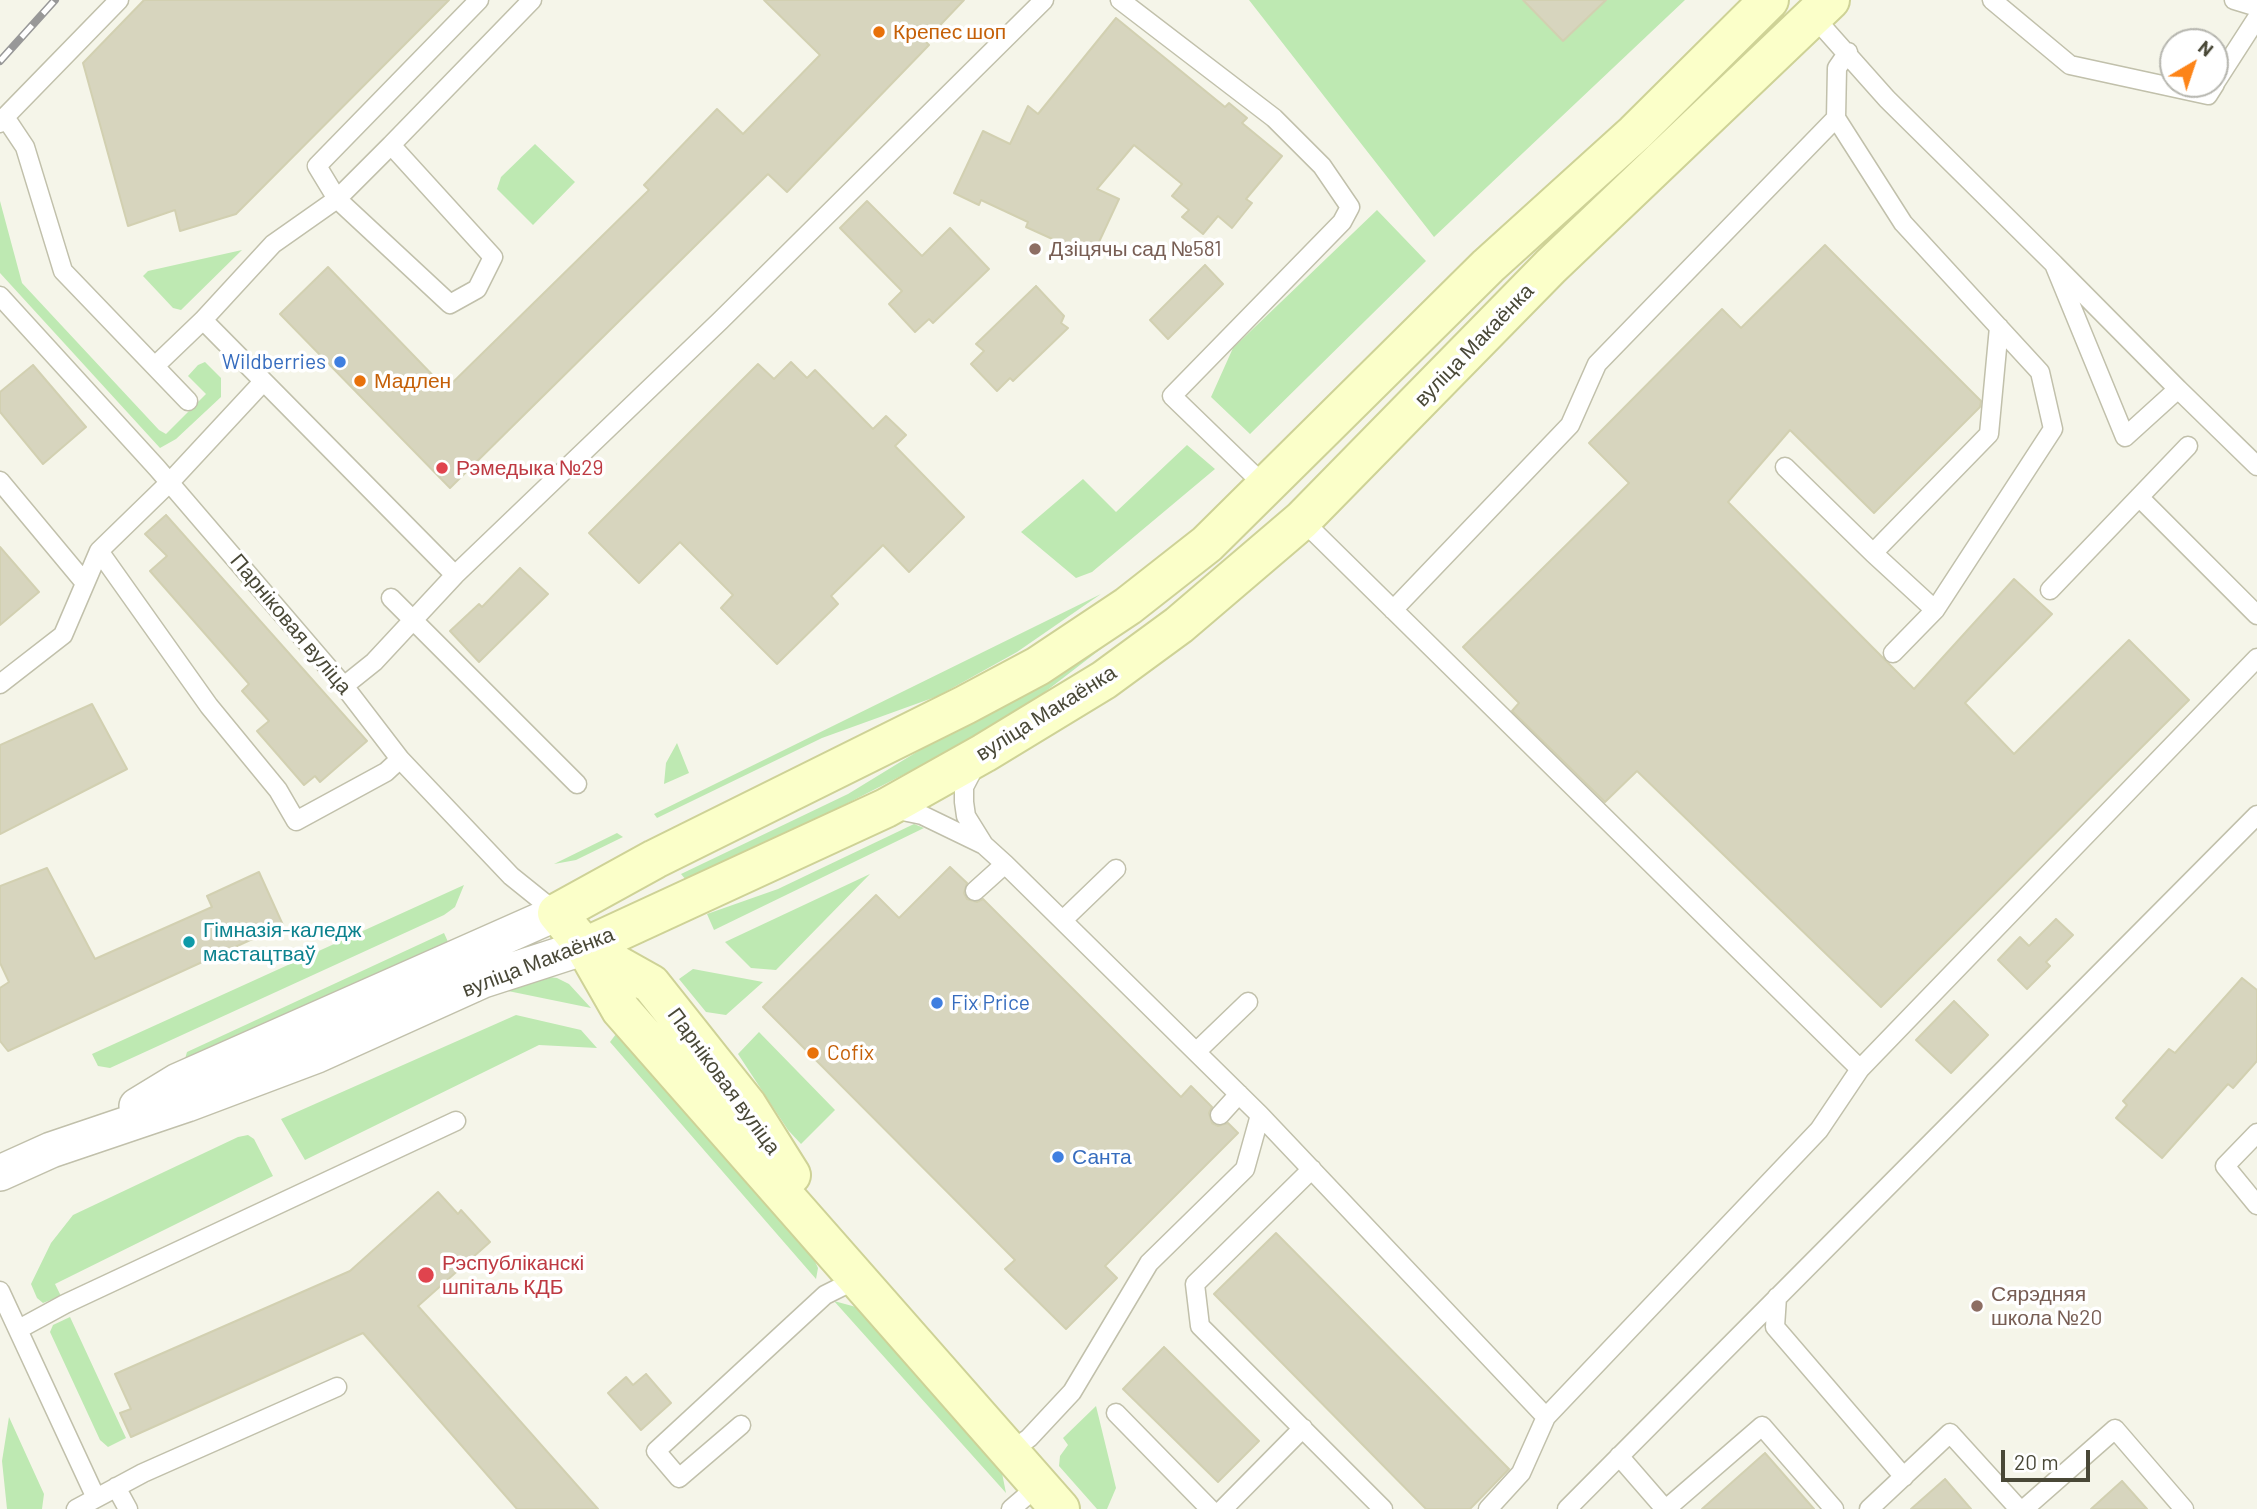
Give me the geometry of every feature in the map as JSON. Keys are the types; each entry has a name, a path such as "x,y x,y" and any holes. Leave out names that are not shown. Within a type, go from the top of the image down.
{"street":[{"name":"вуліца Макаёнка","path":"77,1143 178,1081 557,913 655,859 887,745 1038,666 1128,606 1207,544 1488,266 1634,133 1769,0"},
{"name":"вуліца Макаёнка","path":"0,1173 51,1150 77,1143 317,1055 483,980 585,947 886,808 984,753 1104,680 1179,625 1302,520 1551,266 1822,8"},
{"path":"1264,485 1302,520"},
{"name":"Парніковая вуліца","path":"557,913 585,947 621,1010 1010,1452 1036,1501"}],"lane":[{"path":"119,0 2,120 24,147 63,271 188,401"},
{"path":"391,145 493,257 477,289 450,304 337,199 317,166 479,0"},
{"path":"155,366 203,320 273,244 337,199 532,0"},
{"path":"344,686 374,662 455,575 720,321 1044,0"},
{"path":"1121,0 1274,118 1322,166 1350,206 1342,222 1172,396 1264,485"},
{"path":"1992,0 2070,65 2159,84"},
{"path":"2234,0 2257,7"},
{"path":"1822,8 1848,52 1887,99 2257,466"},
{"path":"2229,62 2257,18"},
{"path":"1848,52 1837,68 1836,118 1903,223 2040,372 2053,429 1935,610 1893,653"},
{"path":"1394,610 1570,425 1597,364 1836,118"},
{"path":"2054,264 2125,437 2178,389"},
{"name":"Парніковая вуліца","path":"0,296 170,482 344,686 400,759 511,876 557,913"},
{"path":"203,320 262,383 455,575"},
{"path":"1873,553 1989,434 1999,327"},
{"path":"0,684 63,635 99,551 170,482 262,383"},
{"path":"2050,590 2188,446"},
{"path":"1785,467 1935,610"},
{"path":"3,491 85,583"},
{"path":"2139,497 2257,615"},
{"path":"1302,520 1449,668 1860,1069"},
{"path":"99,551 209,706 278,790 296,821 386,772 400,759"},
{"path":"391,598 577,784"},
{"path":"1488,1509 1521,1473 1546,1417 1819,1130 1860,1069 2257,658"},
{"path":"984,753 964,787 966,816 984,845 1240,1094 1546,1417"},
{"path":"886,808 922,815 984,845"},
{"path":"1567,1509 2257,815"},
{"path":"975,891 1005,864"},
{"path":"1063,920 1116,869"},
{"path":"1196,1052 1248,1002"},
{"path":"1220,1115 1240,1094"},
{"path":"1010,1452 1029,1438 1072,1392 1149,1263 1244,1169 1260,1115"},
{"path":"19,1329 65,1304 456,1121"},
{"path":"2257,1133 2225,1166 2257,1205"},
{"path":"1312,1169 1195,1284 1200,1326 1383,1509"},
{"path":"741,1425 679,1478 656,1451 825,1295 858,1279"},
{"path":"0,1291 96,1498"},
{"path":"1777,1297 1775,1327 1904,1477"},
{"path":"76,1509 116,1487 337,1387"},
{"path":"1116,1413 1210,1509"},
{"path":"1619,1456 1665,1509 1762,1426 1834,1509"},
{"path":"1223,1509 1303,1428"},
{"path":"1869,1509 1950,1433 2022,1509 2115,1429 2184,1509"},
{"path":"116,1487 128,1509"}],"green space":[{"path":"1249,0 1685,0 1434,237"},
{"path":"535,144 575,182 533,225 497,189 501,177"},
{"path":"0,201 22,283 159,430 166,434 206,394 188,376 198,365 205,362 221,378 221,397 176,439 160,448 0,273"},
{"path":"1377,210 1426,261 1250,434 1211,397 1233,348"},
{"path":"242,250 181,310 173,308 143,276 148,271"},
{"path":"1187,445 1215,469 1092,572 1076,578 1021,532 1083,479 1116,512"},
{"path":"1101,594 1017,652 938,696 822,738 657,818 654,814"},
{"path":"1162,602 1011,718 991,730 846,804 686,880 681,874 848,794"},
{"path":"677,743 689,773 664,784 666,763"},
{"path":"914,824 924,828 714,930 707,914 778,889"},
{"path":"617,833 623,837 576,860 554,864"},
{"path":"870,874 776,970 751,968 725,942"},
{"path":"464,885 455,907 444,915 110,1068 98,1066 92,1054"},
{"path":"444,933 449,944 182,1069 187,1052"},
{"path":"693,969 763,982 726,1015 706,1012 679,979"},
{"path":"541,976 557,978 569,984 591,1008 508,991 518,983"},
{"path":"516,1015 581,1030 597,1048 539,1045 305,1160 281,1119"},
{"path":"759,1032 835,1110 801,1144 788,1130 738,1054"},
{"path":"616,1034 812,1255 818,1268 816,1279 610,1042"},
{"path":"248,1135 254,1139 273,1176 55,1284 61,1296 43,1303 37,1298 31,1284 51,1243 73,1215 238,1137"},
{"path":"834,1301 856,1307 1002,1473 1006,1493"},
{"path":"70,1317 126,1438 108,1447 100,1440 50,1332 53,1325"},
{"path":"1096,1406 1116,1488 1107,1509 1097,1509 1059,1466 1060,1456 1068,1445 1063,1438"},
{"path":"9,1417 44,1494 42,1509 7,1509 2,1461"}],"building":[{"path":"144,0 449,0 236,214 180,231 175,210 128,226 83,63"},
{"path":"764,0 964,0 925,41 929,45 787,192 768,174 450,488 280,314 328,267 446,389 649,190 644,185 717,109 743,134 820,55"},
{"path":"1523,0 1606,0 1563,41"},
{"path":"1116,18 1225,107 1229,103 1247,118 1242,123 1282,156 1246,199 1252,203 1232,228 1218,216 1203,234 1182,217 1189,210 1172,196 1182,184 1134,145 1097,189 1119,199 1092,257 1026,227 1028,222 981,200 979,205 954,193 983,131 1010,144 1028,106 1038,114"},
{"path":"867,201 922,256 950,228 989,269 933,323 929,319 915,332 889,304 902,291 840,228"},
{"path":"1825,245 1981,401 1980,407 1874,513 1790,430 1728,502 1914,689 2014,579 2052,614 1965,703 2014,754 2129,640 2189,700 1881,1007 1637,771 1605,802 1512,711 1519,703 1463,647 1629,483 1589,443 1722,309 1741,328"},
{"path":"1205,265 1223,284 1168,339 1150,320"},
{"path":"1036,286 1064,316 1061,323 1068,328 1013,381 1010,378 997,391 971,364 984,351 976,344"},
{"path":"791,362 807,378 815,370 873,429 886,416 906,435 895,446 964,517 909,572 883,545 831,596 838,604 777,664 721,608 733,595 680,542 639,583 589,533 758,364 774,379"},
{"path":"33,365 86,427 43,464 0,412 0,392"},
{"path":"166,515 367,741 320,782 315,776 304,785 257,731 269,721 242,691 249,684 150,571 167,556 145,534"},
{"path":"0,547 39,592 0,625"},
{"path":"520,568 548,594 479,662 450,631 479,604 482,607"},
{"path":"92,704 127,769 0,834 0,745"},
{"path":"950,867 967,883 964,893 967,899 977,902 983,899 1181,1097 1191,1086 1212,1107 1209,1113 1212,1123 1218,1126 1228,1123 1238,1133 1105,1266 1117,1278 1066,1329 1005,1269 1015,1260 763,1007 876,895 899,918"},
{"name":"Гімназія-каледж мастацтваў","path":"47,868 95,959 212,907 207,896 259,872 283,925 8,1051 0,1041 0,988 9,982 0,963 0,886"},
{"path":"2056,919 2073,935 2046,962 2050,966 2027,989 1998,960 2020,937 2029,946"},
{"path":"2242,978 2257,990 2257,1061 2233,1088 2228,1084 2162,1158 2116,1118 2127,1105 2123,1101 2169,1049 2175,1053"},
{"path":"1954,1001 1988,1035 1951,1073 1916,1040"},
{"path":"438,1192 458,1214 461,1210 490,1242 418,1306 598,1509 517,1509 363,1333 131,1437 120,1413 131,1409 115,1374 350,1271"},
{"path":"1276,1233 1509,1469 1470,1509 1426,1509 1214,1294"},
{"path":"1164,1347 1259,1441 1218,1482 1123,1389"},
{"path":"646,1374 671,1403 641,1430 608,1393 626,1377 633,1385"},
{"path":"1765,1453 1814,1509 1702,1509"},
{"path":"1945,1479 1971,1509 1911,1509"},
{"path":"2122,1481 2147,1509 2091,1509"}],"railway":[{"path":"0,61 55,0"}],"place":[{"name":"Крепес шоп","path":"879,32"},
{"name":"Дзіцячы сад №581","path":"1035,249"},
{"name":"Wildberries","path":"340,362"},
{"name":"Мадлен","path":"360,381"},
{"name":"Рэмедыка №29","path":"442,468"},
{"name":"Гімназія-каледж мастацтваў","path":"189,942"},
{"name":"Fix Price","path":"937,1003"},
{"name":"Cofix","path":"813,1053"},
{"name":"Санта","path":"1058,1157"},
{"name":"Рэспубліканскі шпіталь КДБ","path":"426,1275"},
{"name":"Сярэдняя школа №20","path":"1977,1306"}]}
